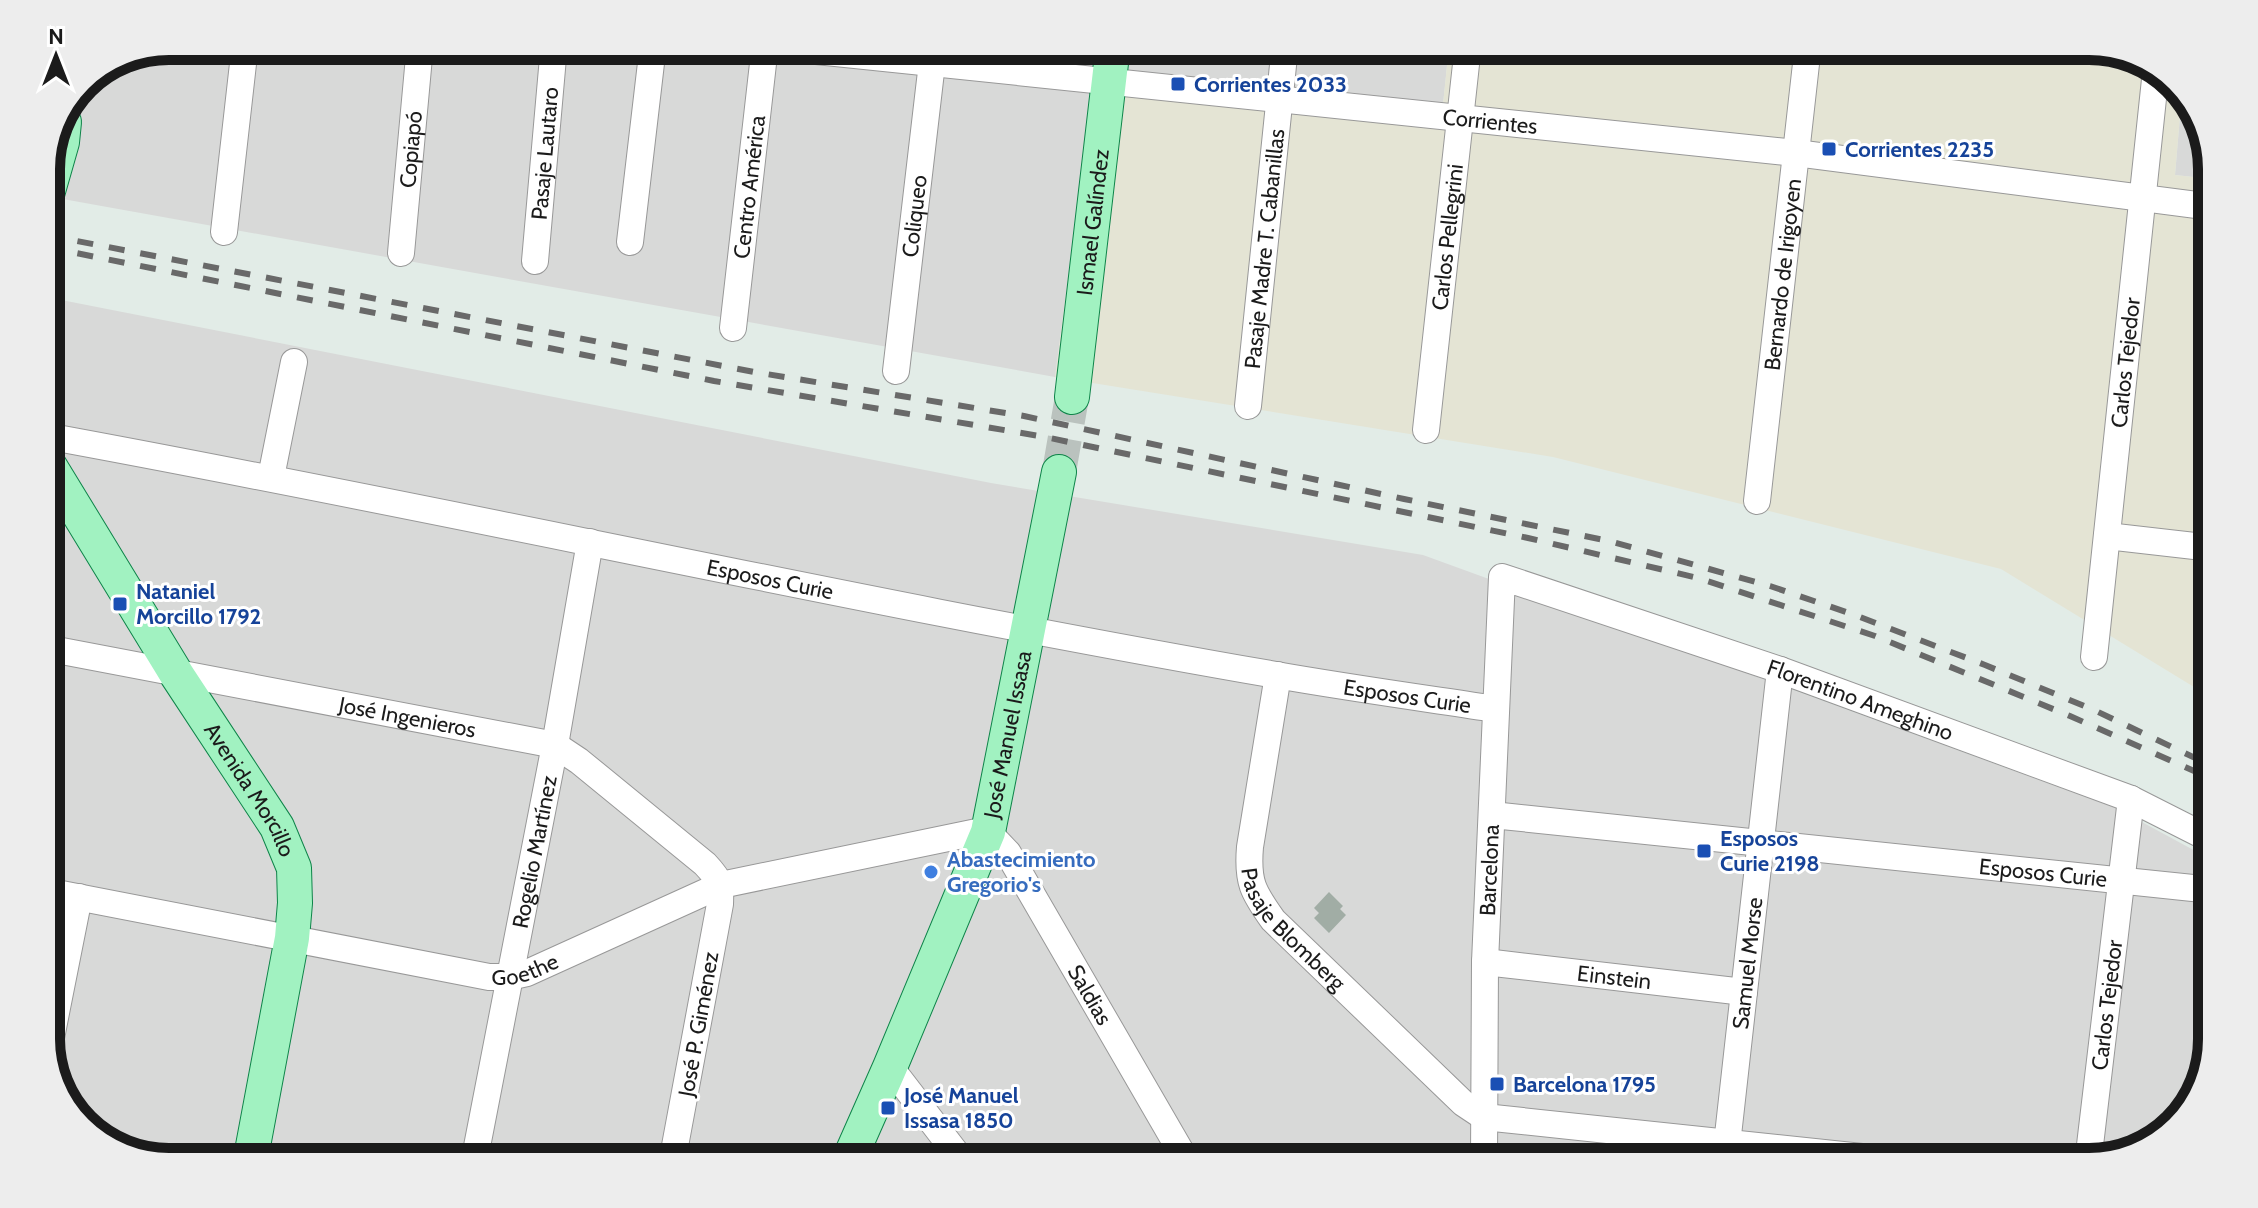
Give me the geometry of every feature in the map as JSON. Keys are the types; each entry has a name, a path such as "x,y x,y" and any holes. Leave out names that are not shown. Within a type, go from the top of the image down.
{"main road":[{"name":"Ismael Galíndez","path":"1072,397 1111,60"},
{"name":"José Manuel Issasa","path":"854,1148 988,832 1059,472"},
{"name":"Avenida Morcillo","path":"60,483 177,675 277,827 294,868 292,938 253,1148"}],"street":[{"path":"224,232 243,60"},
{"name":"Copiapó","path":"401,253 419,60"},
{"name":"Pasaje Lautaro","path":"535,261 553,60"},
{"path":"630,242 651,60"},
{"name":"Centro América","path":"733,328 764,60"},
{"name":"Corrientes","path":"903,60 1796,153 2198,205"},
{"name":"Pasaje Madre T. Cabanillas","path":"1248,406 1284,60"},
{"name":"Carlos Pellegrini","path":"1426,430 1466,60"},
{"name":"Bernardo de Irigoyen","path":"1757,501 1806,60"},
{"name":"Coliqueo","path":"896,371 932,63"},
{"name":"Carlos Tejedor","path":"2094,657 2155,82"},
{"path":"271,477 294,362"},
{"name":"Esposos Curie","path":"60,439 271,477 1029,630 1278,675 1496,709"},
{"path":"2107,536 2198,546"},
{"name":"Rogelio Martínez","path":"477,1148 555,745 590,542"},
{"name":"Florentino Ameghino","path":"1502,577 1780,670 2131,799 2198,833"},
{"name":"Barcelona","path":"1484,1148 1485,962 1502,577"},
{"name":"José Ingenieros","path":"60,651 555,745 705,864 721,885"},
{"name":"Samuel Morse","path":"1726,1148 1780,670"},
{"name":"Pasaje Blomberg","path":"1278,675 1250,847 1250,883 1273,920 1463,1103 1484,1117"},
{"name":"Carlos Tejedor","path":"2090,1148 2131,799"},
{"name":"Esposos Curie","path":"1492,815 2198,888"},
{"name":"Goethe","path":"60,894 489,977 509,977 527,973 721,885 988,832"},
{"name":"Saldias","path":"988,832 1008,853 1179,1148"},
{"name":"José P. Giménez","path":"675,1148 721,885"},
{"path":"60,993 79,897"},
{"name":"Einstein","path":"1485,962 1744,992"},
{"path":"890,1067 952,1148"},
{"path":"1484,1117 1698,1148"}],"shaded area":[{"path":"1448,60 1443,105 1096,68 1055,377 60,199 60,162 64,141 78,108 88,96 96,96 96,88 108,78 148,62"},
{"path":"1448,60 2089,60 2117,64 2150,78 2181,109 2175,175 2198,177 2198,689 2001,569 1553,457 1055,377 1096,67 1443,104"},
{"path":"2181,109 2196,148 2198,177 2175,175"},
{"path":"60,300 991,483 1423,555 2116,808 2198,852 2198,1039 2192,1074 2171,1111 2155,1126 2131,1140 2103,1147 148,1146 108,1130 87,1111 71,1087 60,1046"}],"building":[{"path":"1329,892 1343,906 1340,909 1346,915 1329,933 1314,918 1319,913 1314,908"}],"tunnel":[{"path":"1059,472 1072,397"}],"railway":[{"path":"60,238 754,372 1024,416 1609,541 1770,586 1852,614 2094,710 2198,759"},
{"path":"60,250 714,381 1045,437 1528,538 1698,578 1875,636 2198,773"}],"place":[{"name":"Corrientes 2033","path":"1178,84"},
{"name":"Corrientes 2235","path":"1829,149"},
{"name":"Nataniel Morcillo 1792","path":"120,604"},
{"name":"Esposos Curie 2198","path":"1704,851"},
{"name":"Abastecimiento Gregorio's","path":"931,872"},
{"name":"Barcelona 1795","path":"1497,1084"},
{"name":"José Manuel Issasa 1850","path":"888,1108"}]}
